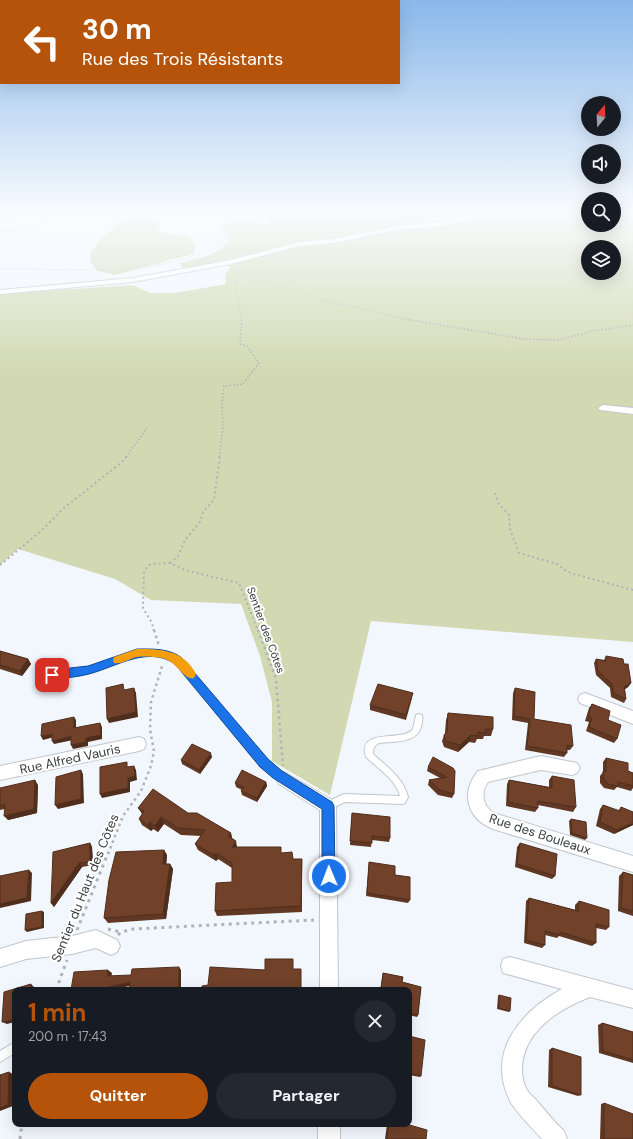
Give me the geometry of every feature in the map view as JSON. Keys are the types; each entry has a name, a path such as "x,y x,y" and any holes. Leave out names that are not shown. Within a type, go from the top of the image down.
{"street":[{"path":"0,292 133,280 208,266"},
{"path":"603,408 633,411"},
{"path":"585,699 633,718"},
{"name":"Rue Alfred Vauris","path":"0,773 139,744"},
{"name":"Rue des Bouleaux","path":"572,768 541,763 483,776 478,781 475,792 478,808 484,817 496,822 633,864"},
{"path":"284,779 328,806 329,987"},
{"path":"0,958 26,950 72,952 96,939 110,946"},
{"path":"510,966 633,999"},
{"path":"556,1139 518,1095 512,1075 512,1057 518,1040 529,1024 557,1002 572,993 589,988"},
{"path":"329,1127 329,1139"}],"lane":[{"path":"52,675 88,670 137,653 161,654 173,657 179,661 264,763 284,779"},
{"path":"328,806 344,798 402,800 404,797 404,790 399,783 369,755 368,751 374,742 380,740 405,738 412,735 415,732 419,717"},
{"path":"0,1057 12,1049"}],"path":[{"path":"0,269 39,268 63,270 149,266"},
{"path":"170,563 178,556 185,540 200,522 203,512 214,500 223,429 222,404 224,386 243,384 259,363 248,346 240,344 242,319 236,288 240,267 250,267 259,270 265,283 302,291 320,300 416,322 489,334 524,339 559,340 594,331 633,325"},
{"path":"0,565 40,532 64,508 122,462 147,428"},
{"path":"495,493 499,504 508,515 510,529 519,553 557,564 566,571 574,574 633,590"},
{"name":"Sentier du Haut des Côtes","path":"57,987 65,963 72,952 108,850 123,816 141,791 151,766 154,751 150,729 151,702 163,662 152,623 143,608 144,573 145,569 151,564 170,563"},
{"name":"Sentier des Côtes","path":"170,563 188,571 239,583 241,585 276,679 284,779"},
{"path":"110,946 121,932 133,929 295,920 329,920"},
{"path":"65,963 72,952"},
{"path":"20,1139 22,1127"}],"green space":[{"path":"93,266 148,266 115,275 97,271"},
{"path":"182,266 196,266 183,268"},
{"path":"229,266 581,266 581,280 621,280 621,266 633,266 633,642 371,621 330,795 272,761 272,702 260,656 241,604 151,600 115,579 18,549 0,565 0,294 133,285 150,293 175,293 226,284 225,276 230,267"}],"building":[{"path":"0,651 28,659 20,671 0,665"},
{"path":"606,656 623,659 624,664 628,664 631,683 624,687 626,699 613,693 612,684 598,671 596,659 606,661"},
{"path":"123,684 124,690 134,688 136,712 107,719 106,688"},
{"path":"378,684 413,693 406,715 370,705"},
{"path":"515,688 535,692 534,719 571,725 573,746 567,745 567,753 527,746 530,719 514,716"},
{"path":"592,704 610,711 608,720 621,725 617,739 589,727 592,718 588,716"},
{"path":"448,713 493,717 493,729 485,729 486,733 478,732 478,736 471,735 460,745 446,741 444,735 447,732"},
{"path":"74,717 74,728 100,723 101,735 86,738 86,742 71,745 71,736 52,741 52,734 41,736 42,724"},
{"path":"192,744 211,753 199,770 181,760"},
{"path":"433,757 453,768 455,771 454,794 440,790 429,780 447,777 428,767"},
{"path":"606,758 628,763 628,771 633,773 633,786 618,782 618,786 608,784 604,779 603,771 606,772"},
{"path":"127,762 127,767 134,766 135,776 128,778 128,788 100,794 100,767"},
{"path":"81,770 81,799 55,805 56,777"},
{"path":"242,770 266,782 257,798 241,791 244,787 235,783"},
{"path":"552,776 574,780 576,807 538,801 538,808 508,802 509,780 552,788"},
{"path":"35,780 34,809 4,816 5,805 0,805 0,788"},
{"path":"153,789 188,813 197,813 231,833 228,836 236,841 232,847 281,847 281,853 292,852 293,859 302,859 301,906 215,911 216,883 232,882 232,863 216,853 214,855 195,844 205,830 178,828 161,817 155,826 150,822 148,825 139,819 144,811 138,808"},
{"path":"603,805 620,811 621,807 633,812 633,823 617,830 600,822"},
{"path":"352,813 390,817 390,838 372,836 372,843 350,841"},
{"path":"571,819 586,822 587,838 572,833"},
{"path":"90,843 90,862 79,863 51,903 53,852"},
{"path":"520,843 557,854 555,876 517,864"},
{"path":"164,850 163,864 170,864 163,914 104,918 109,880 116,852"},
{"path":"369,862 395,866 395,875 410,877 410,900 367,893"},
{"path":"29,870 27,898 0,904 0,876"},
{"path":"623,872 633,875 633,911 621,908"},
{"path":"529,898 578,911 579,901 609,910 609,927 596,924 596,943 560,932 560,935 545,931 545,945 526,940"},
{"path":"42,911 42,927 25,930 26,914"},
{"path":"265,959 293,959 293,969 301,969 301,987 202,987 208,985 210,967 265,970"},
{"path":"179,967 178,987 129,987 130,982 108,987 72,987 74,972 108,970 107,976 131,975 132,969"},
{"path":"383,973 403,977 402,982 421,987 418,1015 412,1014 412,987 381,987"},
{"path":"31,984 30,987 21,987"},
{"path":"12,990 12,1020 2,1022 4,992"},
{"path":"499,995 511,998 510,1011 499,1008"},
{"path":"602,1023 633,1032 633,1060 603,1051"},
{"path":"412,1037 425,1040 421,1076 412,1074"},
{"path":"552,1048 581,1057 581,1095 552,1086"},
{"path":"9,1072 8,1105 0,1108 0,1075"},
{"path":"604,1103 633,1114 633,1139 604,1139"},
{"path":"412,1126 427,1130 426,1139 387,1139 389,1127 412,1127"}],"slow traffic":[{"path":"118,660 137,653 146,652 167,655 179,661 191,674"}],"route":[{"path":"52,675 88,670 137,653 146,652 167,655 179,661 264,763 284,779 328,806 329,876"}]}
